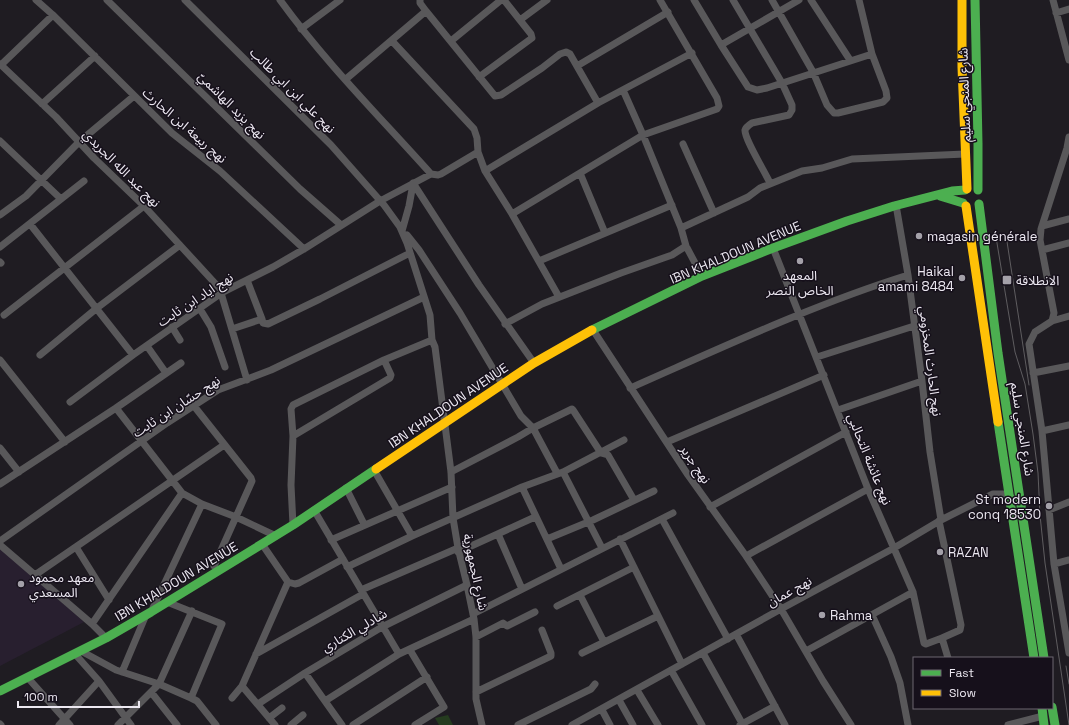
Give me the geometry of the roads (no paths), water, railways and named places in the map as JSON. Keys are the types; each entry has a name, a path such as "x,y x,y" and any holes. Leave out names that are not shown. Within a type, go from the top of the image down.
{"main road":[{"name":"شارع المنجي سليم","path":"962,0 966,189"},
{"name":"شارع المنجي سليم","path":"975,0 976,88 979,159 978,190"},
{"path":"972,188 978,190 981,197 979,204 973,208 936,195 972,188"},
{"path":"965,204 962,194 966,189"},
{"name":"IBN KHALDOUN AVENUE","path":"0,691 106,638 149,614 293,525 534,363 593,330 702,276 773,248 896,205 936,195"},
{"name":"شارع المنجي سليم","path":"965,204 1034,657"},
{"name":"شارع المنجي سليم","path":"979,204 998,353 1044,657"},
{"path":"1052,709 1055,725"}],"street":[{"name":"نهج ربيعة ابن الحارث","path":"36,0 95,56 172,133 220,171 304,249"},
{"name":"نهج يزيد الهاشميّ","path":"107,0 300,189 341,225"},
{"name":"نهج علي ابن ابي طالب","path":"185,0 331,145 380,201 419,250 460,313 521,416 533,428 602,548"},
{"path":"280,0 301,29 325,57 431,174"},
{"path":"301,29 340,0"},
{"path":"420,0 420,3 426,11 493,95 498,96 525,80 566,52 570,54 598,103"},
{"path":"451,41 502,0 531,34 532,38 479,77"},
{"path":"512,214 643,135 717,109 720,106 692,53 660,0"},
{"path":"694,0 720,44 748,87 751,89 757,90 782,83 812,72 872,54"},
{"path":"732,0 750,27 782,83 792,105 792,113 789,115 752,123 745,130 747,140 770,183"},
{"path":"772,0 812,72 827,105 834,112 846,112 883,102 887,98 886,91 872,54 859,0"},
{"path":"720,44 799,0"},
{"path":"811,0 850,60"},
{"path":"1053,0 1069,60"},
{"path":"520,20 543,1"},
{"path":"1056,13 1069,9"},
{"path":"346,80 426,11"},
{"path":"577,66 668,12"},
{"path":"0,65 53,15"},
{"path":"392,41 474,129 477,138 478,152 485,171 512,214 560,297"},
{"path":"485,171 598,103 692,53"},
{"path":"42,104 95,56"},
{"name":"نهج عبد الله الجريدي","path":"0,65 42,104 144,206 222,293"},
{"path":"623,90 672,205 686,246 702,276"},
{"path":"0,215 26,196 79,142 134,96"},
{"path":"1052,321 1054,313 1053,304 1040,240 1042,226 1068,148 1069,137"},
{"path":"0,141 61,199"},
{"path":"683,144 714,213"},
{"name":"نهج اياد ابن ثابت","path":"70,402 133,354 147,346 222,293 304,249 380,201 431,174 438,176 478,152"},
{"path":"681,228 748,197 756,190 770,183 802,171 822,168 852,159 965,154"},
{"path":"580,173 605,233"},
{"path":"0,247 84,181"},
{"path":"402,229 409,206 413,184"},
{"path":"413,184 505,324 534,363"},
{"path":"539,260 672,205"},
{"name":"نهج الحارث المخزومي","path":"896,205 908,275 940,520 961,625 960,630 942,638"},
{"path":"4,315 144,206"},
{"path":"1042,226 1069,219"},
{"path":"30,224 133,354"},
{"name":"شارع الجمهورية","path":"402,229 430,315 432,340 435,347 451,472 458,550 474,617 476,637 477,706 482,725"},
{"path":"1042,250 1069,243"},
{"path":"40,355 97,308 180,245"},
{"path":"505,324 542,304 672,255 686,246"},
{"name":"نهج عائشة التحالبي","path":"773,248 868,489 913,592 924,643 926,644 942,638"},
{"path":"247,280 264,324 268,324 410,253"},
{"path":"630,388 798,314 866,288 908,275"},
{"path":"222,293 246,380"},
{"name":"نهج حسّان ابن ثابت","path":"0,541 142,441 218,390 271,370 424,297"},
{"path":"200,309 211,327 225,367"},
{"path":"1069,316 1052,321 1035,332 1029,344 1042,431 1054,564 1069,652"},
{"path":"232,329 262,319"},
{"path":"817,358 914,326"},
{"path":"172,327 180,340"},
{"name":"نهج جرير","path":"593,330 710,507 746,556 781,609 823,681 851,725"},
{"path":"293,525 291,485 293,436 291,410 293,405 384,360 432,340"},
{"path":"147,346 166,373"},
{"path":"0,360 64,442"},
{"path":"293,436 390,378 391,375 384,360"},
{"path":"0,484 116,408 181,363"},
{"path":"1033,373 1069,366"},
{"path":"667,442 824,375"},
{"path":"838,410 922,381"},
{"path":"194,406 252,480 214,566"},
{"path":"116,408 182,493 202,504 236,517 276,536"},
{"path":"451,472 572,409 601,453 608,455 634,500"},
{"path":"1042,431 1069,424"},
{"path":"710,507 846,432"},
{"path":"347,567 522,487 560,473 624,440"},
{"path":"36,575 224,445"},
{"path":"0,448 19,472"},
{"path":"374,470 412,536"},
{"path":"331,540 364,524 452,487"},
{"path":"522,487 561,569"},
{"path":"346,488 364,524"},
{"path":"746,556 868,489"},
{"path":"547,539 588,522 654,491"},
{"path":"92,624 182,493"},
{"name":"نهج عمان","path":"572,725 586,722 602,710 671,670 894,548 940,520 993,494 1002,494 1020,502"},
{"path":"1049,510 1069,502"},
{"path":"122,672 149,614 159,598 202,504"},
{"path":"314,510 398,654"},
{"path":"325,701 398,654 410,650 474,617 522,589 673,513"},
{"path":"256,654 362,592 535,517"},
{"path":"662,519 728,639"},
{"path":"498,534 522,589"},
{"path":"620,539 682,664"},
{"path":"262,544 288,582 295,584 343,559"},
{"path":"0,545 92,624 106,638"},
{"path":"76,547 109,600"},
{"path":"1054,564 1069,560"},
{"path":"557,606 634,567"},
{"path":"232,698 242,686 288,582"},
{"name":"شادلي الكتاري","path":"258,704 305,673 382,627 467,585"},
{"path":"806,651 913,592"},
{"path":"580,595 604,642"},
{"path":"167,602 192,611 221,624 222,626 191,698"},
{"path":"118,725 158,684 192,611"},
{"path":"476,637 503,623 507,626 535,612"},
{"path":"872,615 891,657 900,683 908,725"},
{"path":"582,653 658,616"},
{"path":"476,692 551,656 552,653 542,630"},
{"path":"736,634 785,725"},
{"path":"942,638 948,657"},
{"path":"410,650 444,708 415,725"},
{"path":"78,652 122,672 158,684 197,701 216,725"},
{"path":"78,652 131,725"},
{"path":"703,653 742,725 775,706"},
{"path":"671,670 702,725"},
{"path":"305,673 342,725"},
{"path":"353,725 427,677"},
{"path":"28,678 67,722"},
{"path":"59,725 67,722 99,681"},
{"path":"518,725 591,688 595,684"},
{"path":"242,686 275,725"},
{"path":"637,690 658,725"},
{"path":"151,692 177,725"},
{"path":"619,700 633,725"},
{"path":"269,718 282,708"},
{"path":"602,710 610,725"},
{"path":"291,725 303,715"},
{"path":"1008,725 1043,716"}],"tram line":[{"path":"1006,235 1029,385"},
{"path":"996,237 1015,352 1025,384 1033,434 1038,473 1040,515 1045,563 1069,725"},
{"path":"1066,666 1069,684"}],"place":[{"name":"magasin générale","path":"919,236"},
{"name":"المعهد الخاص النصر","path":"800,261"},
{"name":"Haikal amami 8484","path":"962,278"},
{"name":"الانطلاقة","path":"1007,280"},
{"name":"St modern conq 18530","path":"1049,506"},
{"name":"RAZAN","path":"940,552"},
{"name":"معهد محمود المسعدي","path":"21,584"},
{"name":"Rahma","path":"822,615"}]}
